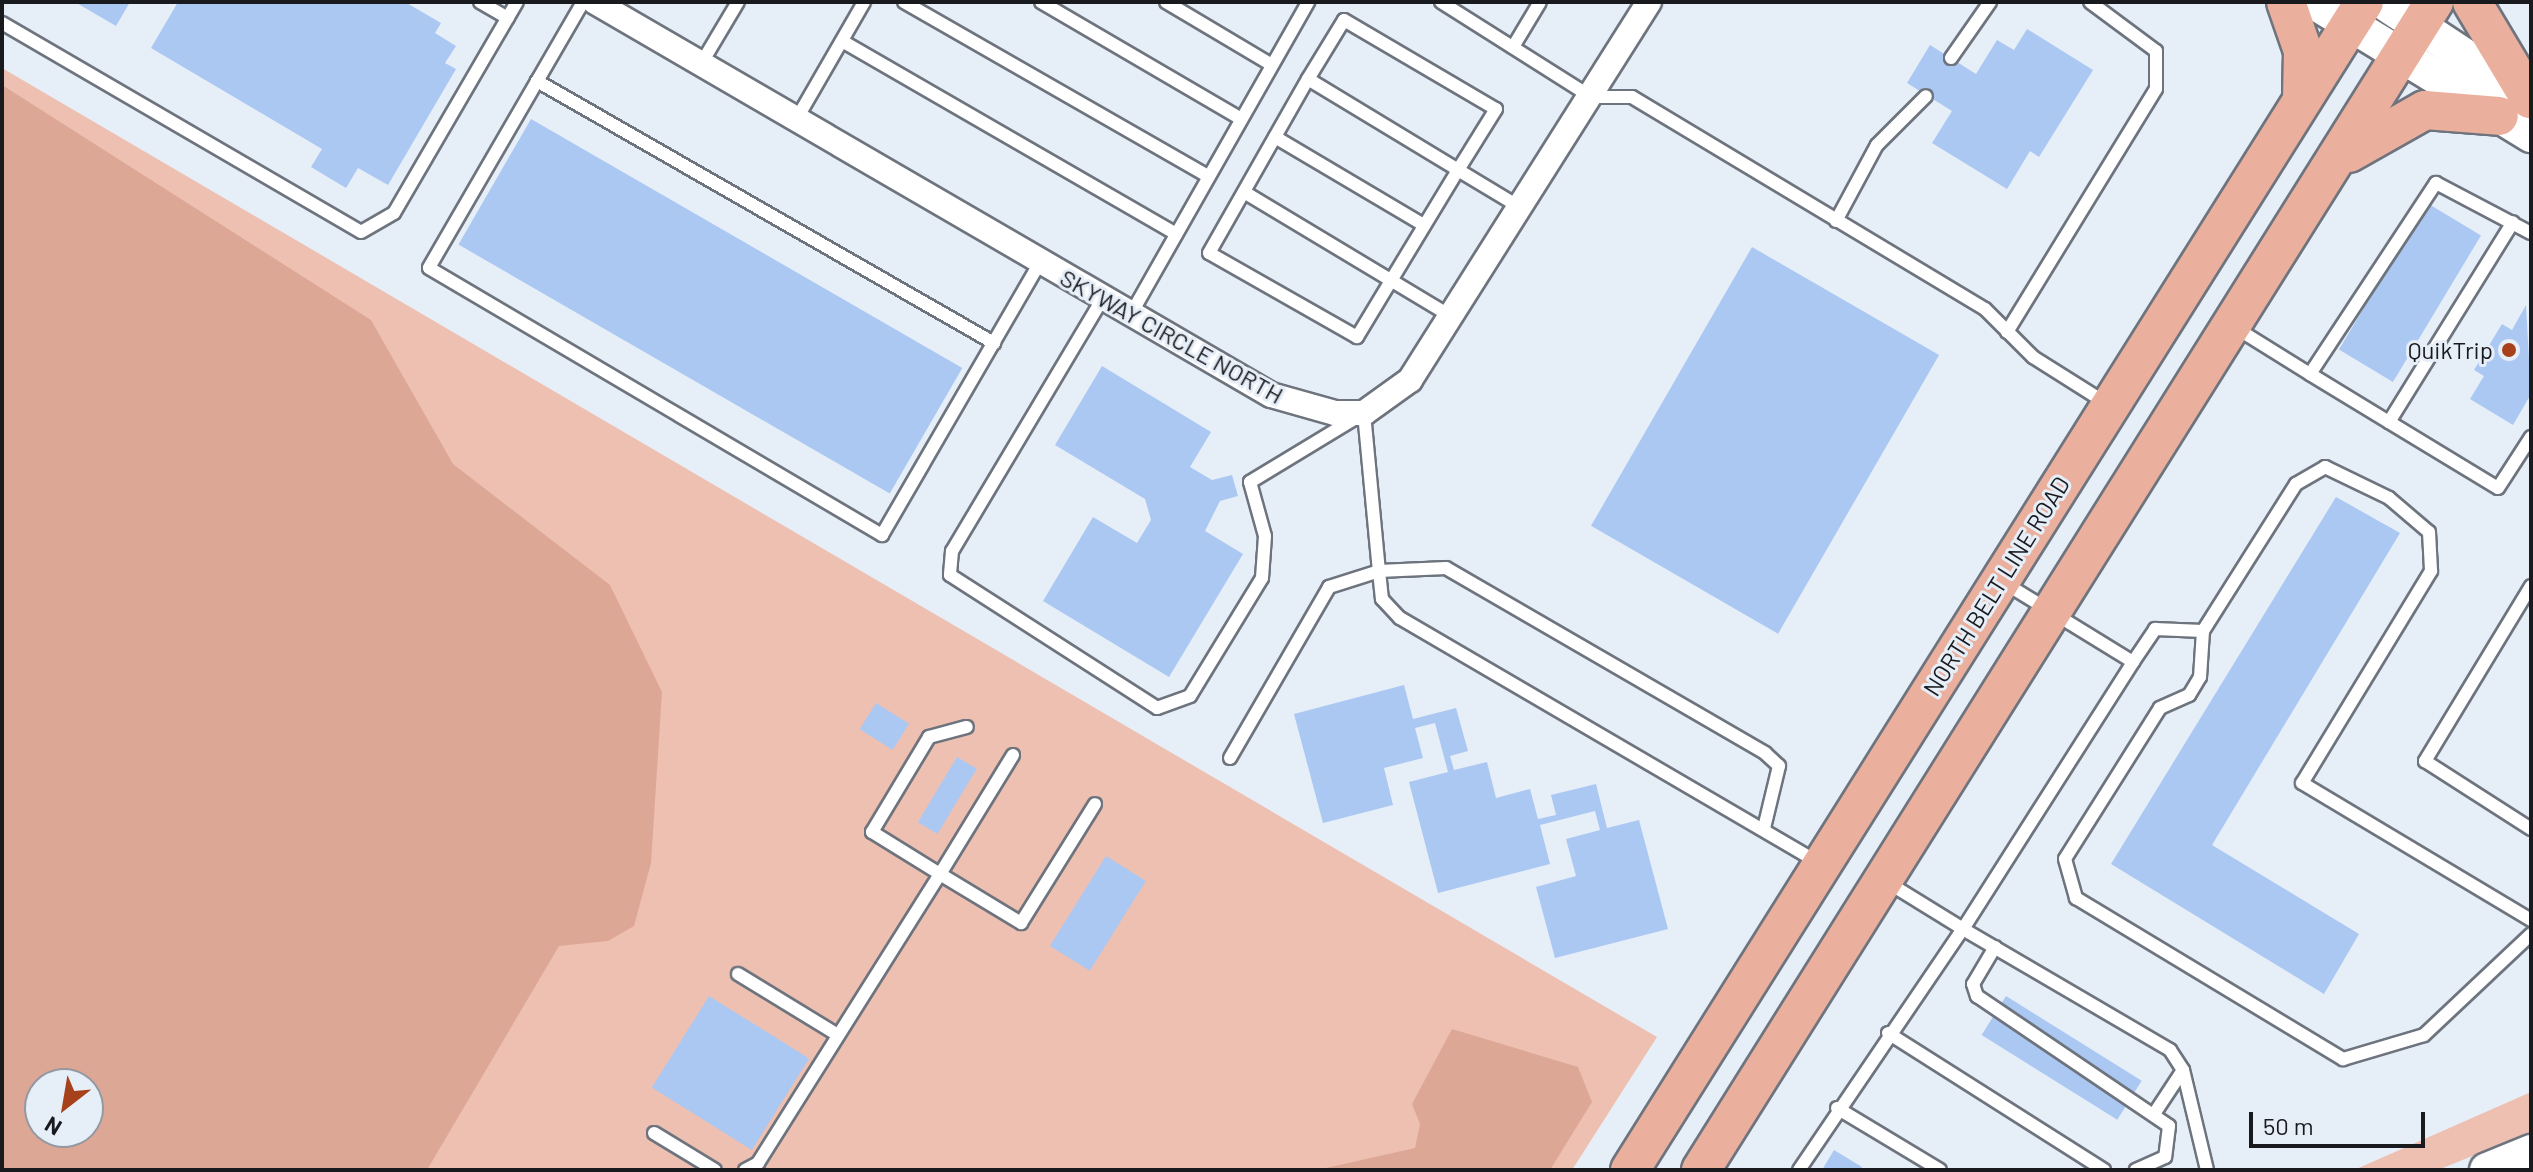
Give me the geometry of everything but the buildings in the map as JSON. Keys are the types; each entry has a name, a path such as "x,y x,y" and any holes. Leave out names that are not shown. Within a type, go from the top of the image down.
{"main road":[{"path":"2286,2 2303,51 2302,99"},
{"path":"2321,185 2354,148 2425,110 2520,105 2472,2"},
{"name":"NORTH BELT LINE ROAD","path":"1630,1170 2357,13"},
{"path":"1701,1170 2418,28"},
{"path":"1687,1079 1739,1110"}],"street":[{"name":"SKYWAY CIRCLE NORTH","path":"595,2 1271,395 1302,407 1364,413"},
{"path":"1364,413 1410,380 1649,2"},
{"path":"2314,2 2418,28"},
{"path":"2383,2 2520,105 2531,135"},
{"path":"2487,1170 2531,1152"}],"lane":[{"path":"480,2 508,18"},
{"path":"2,23 361,232 394,213 517,2"},
{"path":"583,2 429,268 882,535 1041,261"},
{"path":"701,64 738,2"},
{"path":"796,120 864,2"},
{"path":"904,2 1208,176"},
{"path":"1041,2 1241,119"},
{"path":"1166,2 1272,65"},
{"path":"1131,314 1308,2"},
{"path":"1441,2 1591,97 1632,97 1985,309 2007,332 2110,406"},
{"path":"1513,47 1540,2"},
{"path":"1951,58 1990,2"},
{"path":"2007,332 2156,89 2156,51 2090,2"},
{"path":"1344,20 1496,109 1357,337 1209,253 1308,79 1344,20"},
{"path":"842,41 1176,234"},
{"path":"1308,79 1521,208"},
{"path":"537,81 994,343"},
{"path":"1836,221 1877,145 1926,96"},
{"path":"1275,137 1424,225"},
{"path":"2310,374 2426,188 2449,185 2531,233"},
{"path":"1244,192 1452,317"},
{"path":"2389,422 2513,222"},
{"path":"1103,298 952,551 950,575 1157,708 1190,696 1262,578 1265,536 1250,482 1364,413 1382,599 1400,618 1821,864"},
{"path":"2233,326 2498,488 2531,437"},
{"path":"2531,920 2302,783 2431,571 2429,532 2389,498 2325,467 2296,484 2203,631 2195,686 2160,708 2065,859 2076,898 2343,1059 2424,1035 2531,934"},
{"path":"1230,758 1329,587 1379,571 1446,568 1765,753 1779,766 1764,828"},
{"path":"2000,580 2133,662"},
{"path":"2531,586 2425,761 2531,829"},
{"path":"1799,1170 1888,1033 1963,929 2155,629 2203,631"},
{"path":"967,727 929,737 872,832 1021,923 1095,804"},
{"path":"745,1170 758,1163 1013,755"},
{"path":"1884,881 2170,1050 2183,1070 2207,1170"},
{"path":"1995,947 1973,984 1977,996 2156,1111 2169,1126 2170,1149 2136,1170"},
{"path":"738,974 838,1035"},
{"path":"1888,1033 2104,1170"},
{"path":"2156,1111 2183,1070"},
{"path":"1837,1108 1940,1170"},
{"path":"654,1133 715,1170"}],"shaded area":[{"path":"2,68 1657,1037 1572,1170 2,1170"},
{"path":"2,85 371,320 453,464 610,585 662,692 651,863 634,926 608,941 559,946 427,1170 2,1170"},
{"path":"1452,1029 1578,1067 1592,1102 1550,1170 1317,1170 1415,1148 1420,1124 1412,1104"},
{"path":"2531,1092 2531,1132 2438,1170 2354,1170"}],"place":[{"name":"QuikTrip","path":"2509,350"}]}
